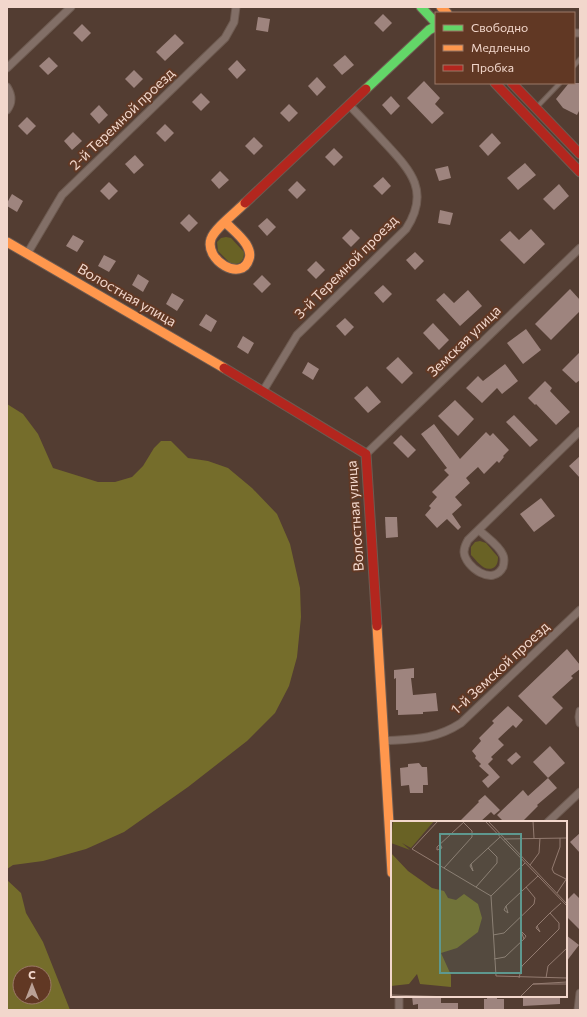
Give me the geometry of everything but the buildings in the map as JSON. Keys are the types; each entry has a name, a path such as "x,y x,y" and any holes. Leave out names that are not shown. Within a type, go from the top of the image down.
{"street":[{"path":"7,68 71,7"},
{"name":"2-й Теремной проезд","path":"27,254 62,195 225,38 234,22 236,7"},
{"path":"421,7 435,22"},
{"path":"225,222 249,248 249,260 246,265 235,270 224,266 211,251 211,239 225,222 429,30 435,27"},
{"path":"496,84 580,172"},
{"path":"513,84 580,154"},
{"path":"7,88 11,94 12,100 7,110"},
{"name":"3-й Теремной проезд","path":"263,391 297,335 406,229 415,214 417,205 416,188 410,172 349,105"},
{"name":"Волостная улица","path":"7,242 263,391 366,454 391,856"},
{"name":"Земская улица","path":"366,454 580,248"},
{"path":"479,530 503,554 503,566 500,571 489,576 478,572 465,557 464,551 468,540 580,431"},
{"name":"1-й Земской проезд","path":"384,740 432,737 452,729 461,723 580,610"},
{"path":"580,711 580,723"},
{"path":"549,821 580,792"},
{"path":"578,1010 580,993"},
{"path":"399,997 399,1010"}],"lane":[{"path":"536,108 559,84"}],"shaded area":[{"path":"221,238 231,238 244,252 241,262 231,264 218,251 217,242"},
{"path":"7,404 23,414 38,434 53,468 98,482 115,482 132,477 143,466 154,448 161,441 171,441 188,458 208,461 228,468 252,488 277,514 290,544 300,588 301,617 297,657 289,686 275,713 247,741 188,787 124,832 86,849 43,861 13,865 7,869"},
{"path":"480,541 486,543 498,557 497,564 493,568 490,569 484,567 471,555 471,547 475,542"},
{"path":"7,880 21,893 26,913 43,942 70,1010 7,1010"}],"traffic: fast":[{"path":"421,7 435,22"},
{"path":"366,89 429,30 435,27"}],"traffic: slow":[{"path":"441,7 446,12"},
{"path":"225,222 242,238 249,252 250,257 245,266 239,269 232,269 218,261 210,247 211,239 216,230 245,203"},
{"path":"7,242 224,368"},
{"path":"377,626 391,857"}],"traffic: jam":[{"path":"496,84 580,172"},
{"path":"513,84 580,154"},
{"path":"245,203 366,89"},
{"path":"224,368 366,454 377,626"}]}
